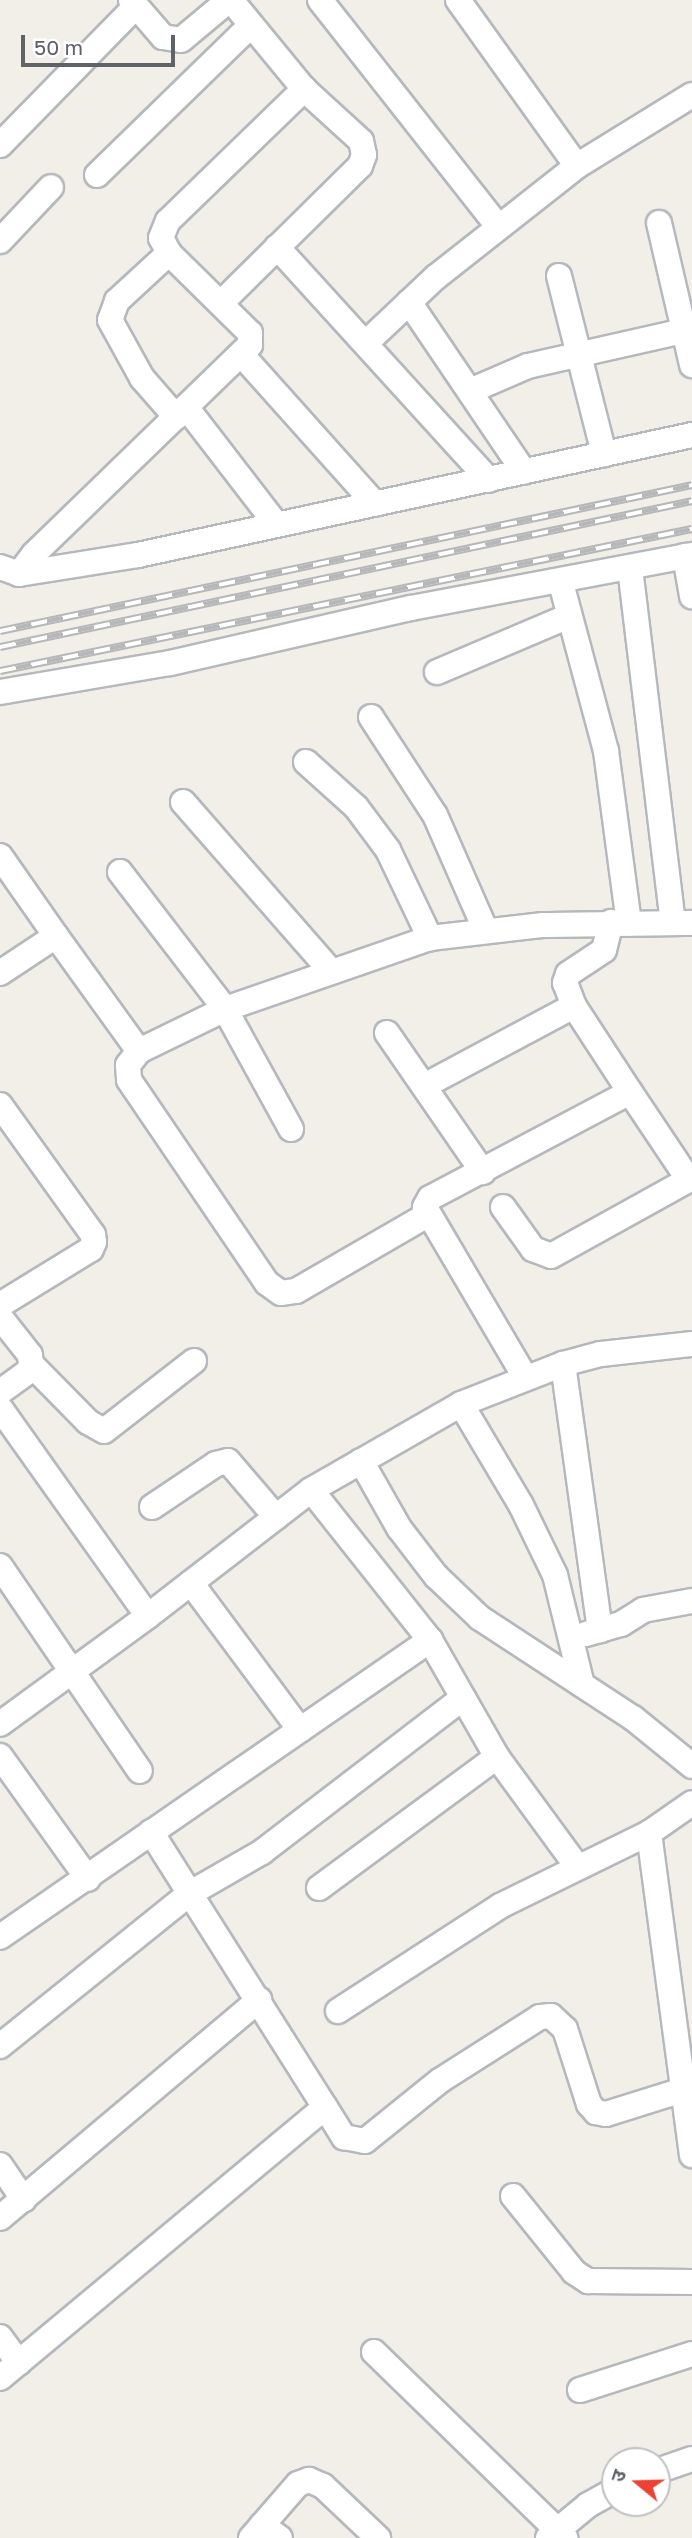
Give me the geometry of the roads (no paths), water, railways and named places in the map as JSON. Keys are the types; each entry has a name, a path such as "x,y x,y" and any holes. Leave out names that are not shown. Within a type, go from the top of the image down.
{"street":[{"path":"0,145 133,3 163,37 181,40 230,0 248,27 304,89 361,141 364,155 360,166 221,303"},
{"path":"320,0 498,226"},
{"path":"458,0 577,166"},
{"path":"97,175 248,27"},
{"path":"10,570 34,554 250,345 250,333 169,253 161,238 168,221 304,89"},
{"path":"367,342 409,302 498,226 577,166 692,95"},
{"path":"0,241 51,187"},
{"path":"659,223 688,330 692,365"},
{"path":"277,247 367,342 489,480"},
{"path":"169,253 117,301 110,320 142,377 181,412 276,524"},
{"path":"559,276 582,354 604,454"},
{"path":"409,302 524,471"},
{"path":"470,391 501,375 688,330"},
{"path":"241,354 374,504"},
{"path":"10,570 138,555 692,435"},
{"path":"0,692 170,663 411,608 561,583 689,556 692,596"},
{"path":"427,1215 296,1291 281,1293 267,1283 129,1080 128,1065 139,1051 225,1009 430,938 485,929 682,922 630,568"},
{"path":"503,1207 533,1249 551,1255 691,1179 630,1092 566,992 568,974 604,950 620,923 606,751 561,583"},
{"path":"437,673 569,616"},
{"path":"371,717 435,815 485,929"},
{"path":"306,762 356,807 388,850 430,938"},
{"path":"183,802 331,971"},
{"path":"0,856 139,1051"},
{"path":"120,872 225,1009 292,1129"},
{"path":"0,974 56,936"},
{"path":"424,1086 574,1006"},
{"path":"387,1033 483,1171"},
{"path":"525,1377 427,1215 430,1198 630,1092"},
{"path":"0,1105 93,1235 94,1242 91,1249 0,1305"},
{"path":"0,1317 30,1355 31,1364 29,1371 0,1392"},
{"path":"0,1724 76,1672 311,1490 461,1404 525,1377 601,1354 692,1344"},
{"path":"31,1364 88,1422 104,1431 194,1361"},
{"path":"563,1364 600,1630"},
{"path":"461,1404 521,1505 555,1575 582,1685"},
{"path":"0,1408 148,1616"},
{"path":"152,1507 216,1464 228,1461 276,1517"},
{"path":"361,1461 399,1528 436,1576 480,1618 633,1718 692,1766"},
{"path":"311,1490 430,1640 497,1757 576,1866"},
{"path":"0,1566 76,1672 140,1772"},
{"path":"191,1583 300,1730"},
{"path":"572,1638 600,1630 643,1610 692,1601"},
{"path":"0,1937 88,1879 151,1832 430,1640"},
{"path":"0,2046 190,1894 283,1838 463,1698"},
{"path":"0,1756 88,1879"},
{"path":"318,1888 497,1757"},
{"path":"338,2011 489,1913 576,1866 649,1833 692,1803"},
{"path":"151,1832 344,2137 365,2141 441,2080 540,2017 551,2016 565,2029 589,2104 596,2112 606,2114 689,2088"},
{"path":"649,1833 689,2088 692,2155"},
{"path":"0,2218 259,2000"},
{"path":"0,2337 9,2371 325,2107"},
{"path":"0,2165 24,2200"},
{"path":"513,2196 574,2272 588,2281 692,2282"},
{"path":"374,2352 557,2535 601,2501"},
{"path":"580,2390 692,2354"},
{"path":"671,2466 692,2459"},
{"path":"264,2534 298,2484 309,2480 323,2486 378,2538"}],"railway":[{"path":"0,631 692,485"},
{"path":"0,647 692,501"},
{"path":"0,671 692,529"}]}
